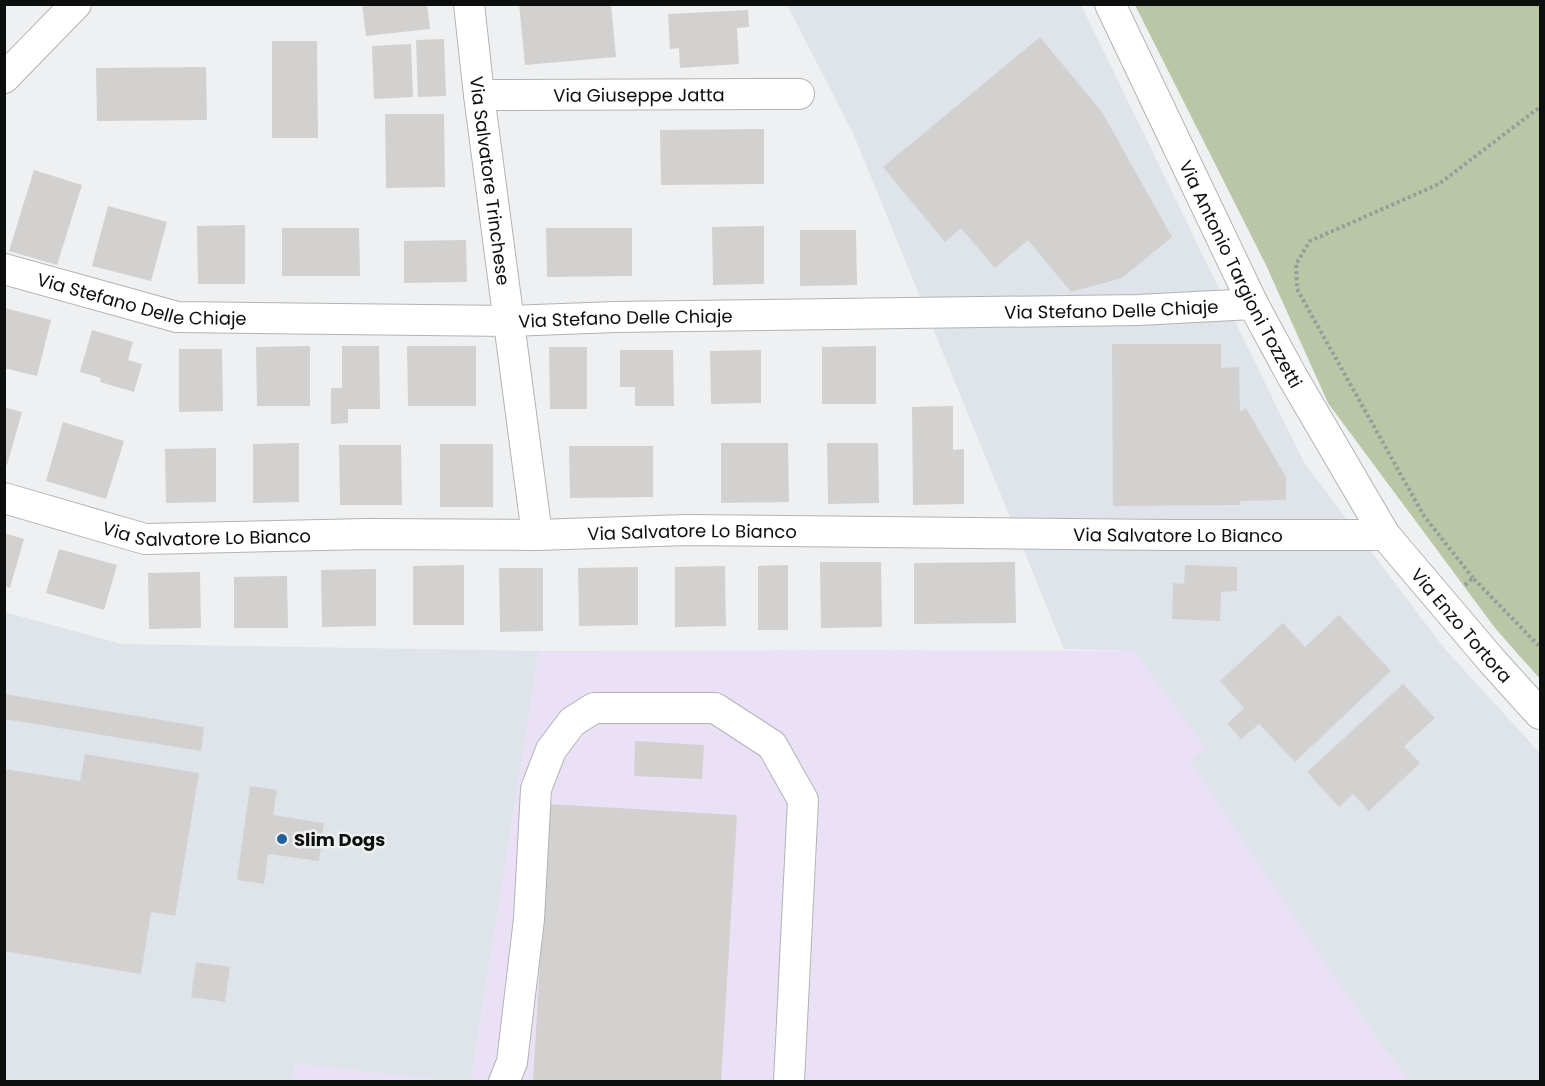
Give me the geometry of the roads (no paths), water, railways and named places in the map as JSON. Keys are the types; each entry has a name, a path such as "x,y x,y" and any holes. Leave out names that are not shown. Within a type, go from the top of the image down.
{"street":[{"path":"4,78 76,4"},
{"name":"Via Salvatore Trinchese","path":"469,4 537,536"},
{"name":"Via Antonio Targioni Tozzetti","path":"1110,4 1253,304 1292,376 1385,535"},
{"name":"Via Giuseppe Jatta","path":"479,95 799,93"},
{"name":"Via Stefano Delle Chiaje","path":"4,269 177,316 509,321 615,317 1138,310 1253,304"},
{"name":"Via Salvatore Lo Bianco","path":"4,498 146,539 368,534 537,536 686,530 1385,535"},
{"name":"Via Enzo Tortora","path":"1385,535 1540,714"},
{"path":"504,1082 512,1062 530,919 536,789 551,750 572,722 594,708 715,708 772,745 802,800 789,1082"}],"place":[{"name":"Slim Dogs","path":"282,839"}]}
